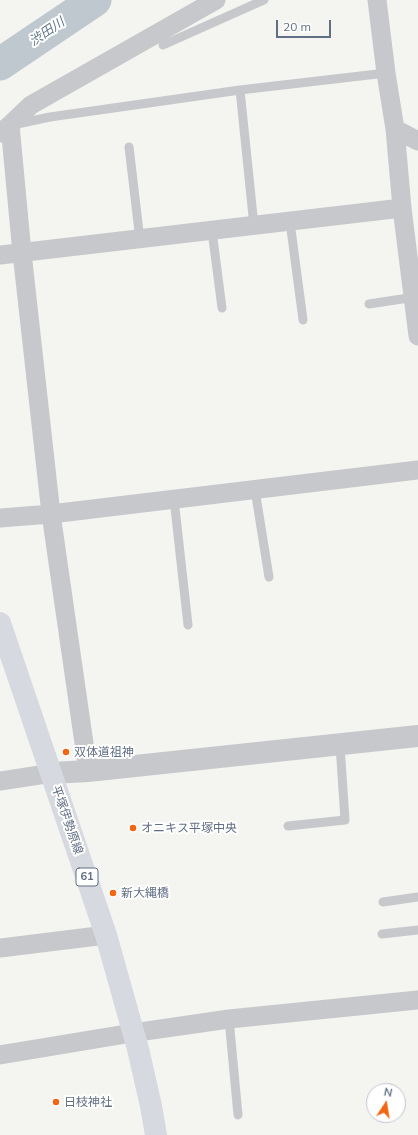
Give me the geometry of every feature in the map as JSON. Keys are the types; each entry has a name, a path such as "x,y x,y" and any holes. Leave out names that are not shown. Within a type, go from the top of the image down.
{"main road":[{"name":"平塚伊勢原線","path":"0,623 106,935 132,1033 138,1050 150,1099 156,1135"}],"street":[{"path":"88,771 52,514 22,253 5,129 31,105 216,0"},
{"path":"377,0 395,129 402,208 416,297 418,336"},
{"path":"395,129 418,141"},
{"path":"0,255 140,240 402,208"},
{"path":"0,518 52,514 418,470"},
{"path":"0,781 52,773 88,771 418,736"},
{"path":"0,948 106,935"},
{"path":"0,1056 132,1033 229,1020 418,1000"}],"lane":[{"path":"163,45 264,0"},
{"path":"5,129 50,117 240,90 386,73"},
{"path":"240,90 254,226"},
{"path":"129,146 140,240"},
{"path":"290,222 303,320"},
{"path":"212,231 222,308"},
{"path":"369,304 416,297"},
{"path":"254,490 269,577"},
{"path":"174,499 188,625"},
{"path":"288,826 345,820 340,745"},
{"path":"383,902 418,897"},
{"path":"382,934 418,930"},
{"path":"229,1020 238,1115"}],"waterway":[{"name":"渋田川","path":"0,64 95,0"}],"place":[{"name":"双体道祖神","path":"66,752"},
{"name":"オニキス平塚中央","path":"133,828"},
{"name":"新大縄橋","path":"113,893"},
{"name":"日枝神社","path":"56,1102"}]}
